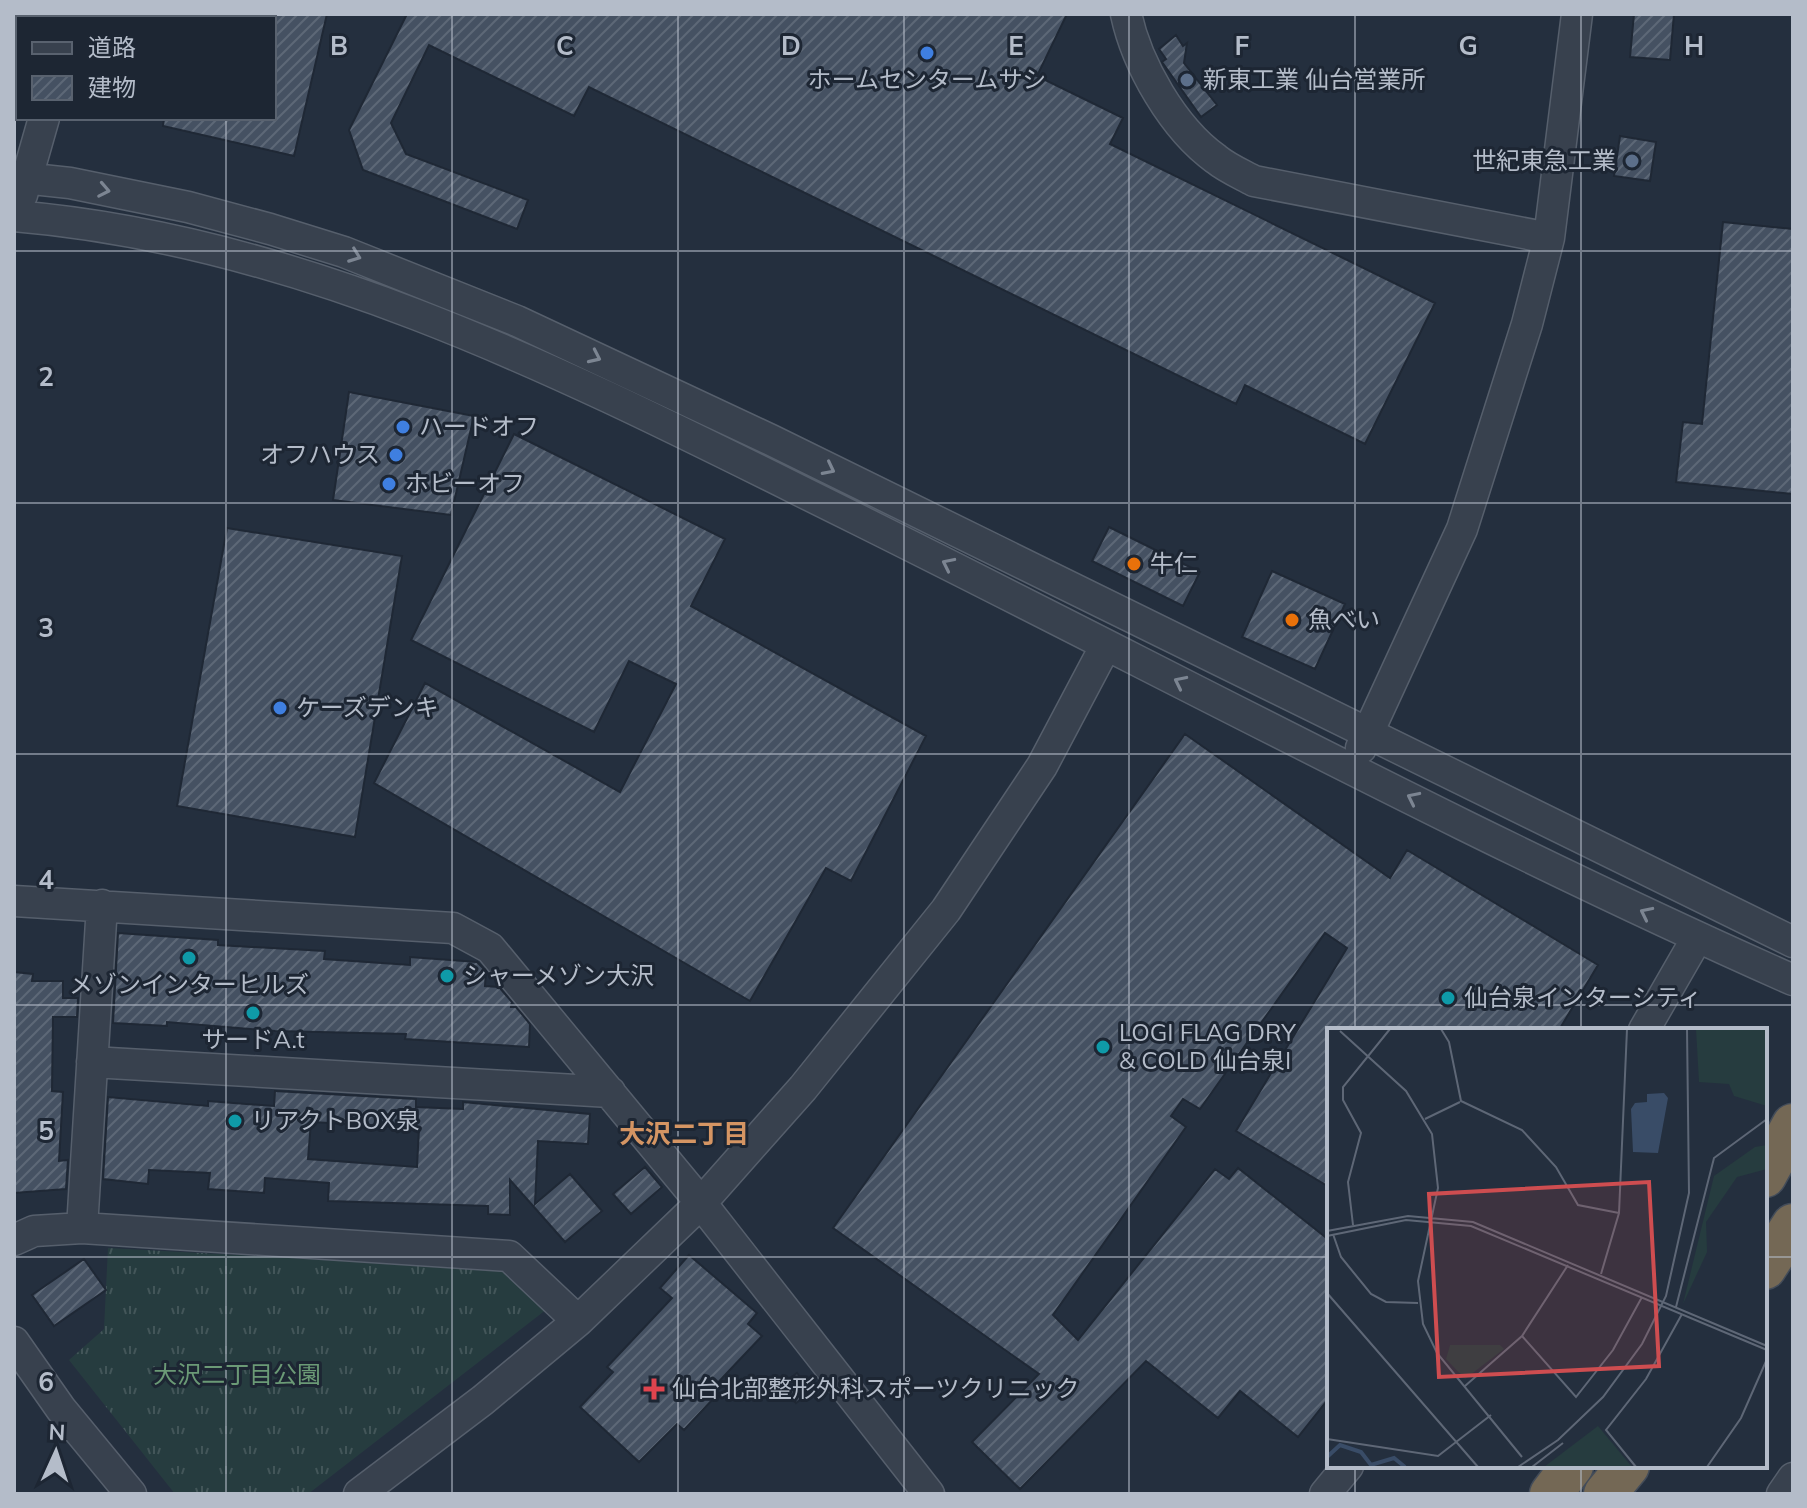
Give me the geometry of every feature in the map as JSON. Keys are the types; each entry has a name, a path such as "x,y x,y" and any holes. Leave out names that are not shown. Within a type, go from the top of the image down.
{"highway":[{"path":"1767,1172 1793,1125"},
{"path":"1767,1265 1793,1225"},
{"path":"1551,1494 1570,1468"},
{"path":"1605,1494 1626,1468"}],"street":[{"path":"1126,14 1146,68 1183,126 1215,159 1254,181 1549,238"},
{"path":"1352,768 1462,529 1527,324 1549,238 1577,14"},
{"path":"43,120 21,177 14,218 59,220 176,240 331,283 419,313 755,469 1697,938 1793,980"},
{"path":"21,177 188,207 270,229 344,252 517,321 1369,732 1793,942"},
{"path":"359,1494 483,1400 578,1321 701,1203 803,1088 946,910 1042,766 1106,645"},
{"path":"14,901 453,928 490,948 701,1203 929,1494"},
{"path":"82,1228 102,905"},
{"path":"1645,1028 1697,938"},
{"path":"92,1062 610,1092"},
{"path":"14,1240 34,1231 82,1228 509,1256 578,1321"},
{"path":"14,1342 61,1409 131,1494"},
{"path":"1325,1494 1346,1468"},
{"path":"1782,1494 1793,1478"}],"green space":[{"name":"大沢二丁目公園","path":"108,1248 513,1270 547,1309 308,1494 175,1494 69,1360 104,1329"}],"building":[{"path":"327,14 294,156 163,126 164,120 276,120 274,16"},
{"path":"407,14 1067,14 1037,76 1123,118 1110,144 1435,303 1365,444 1245,385 1236,404 589,87 574,116 429,45 391,123 406,154 528,200 517,229 363,170 349,130"},
{"path":"1634,14 1674,14 1670,60 1630,57"},
{"path":"1176,35 1183,46 1187,43 1184,63 1217,105 1201,117 1162,62 1166,59 1159,49"},
{"path":"1620,136 1656,142 1650,181 1614,176"},
{"path":"1723,222 1793,229 1793,494 1676,482 1683,422 1702,424"},
{"path":"349,392 474,416 451,515 333,500"},
{"path":"514,434 725,539 691,606 926,736 851,881 826,868 750,1001 374,783 425,683 620,792 676,684 629,661 594,732 411,640"},
{"path":"1109,527 1200,572 1183,606 1092,561"},
{"path":"227,528 402,556 355,837 177,806"},
{"path":"1272,571 1345,604 1315,669 1242,637"},
{"path":"1185,734 1390,878 1407,850 1598,965 1560,1028 1327,1028 1327,1186 1236,1131 1347,948 1325,933 1200,1109 1183,1099 1171,1116 1186,1127 1053,1315 1078,1340 1215,1169 1229,1179 1238,1168 1327,1238 1327,1401 1298,1437 1240,1391 1218,1418 1146,1361 1020,1489 972,1442 1039,1374 833,1228"},
{"path":"118,933 218,940 218,945 325,951 324,959 410,965 410,957 477,962 486,971 485,986 499,987 512,1002 511,1007 516,1007 530,1024 529,1047 405,1039 406,1034 275,1031 167,1022 167,1026 113,1023"},
{"path":"14,972 33,974 32,981 63,981 63,998 78,998 77,1017 53,1017 52,1091 63,1092 59,1161 68,1160 66,1189 14,1193"},
{"path":"275,1091 416,1099 416,1107 463,1109 463,1102 590,1114 588,1144 538,1141 535,1204 570,1174 602,1211 565,1242 510,1180 510,1215 488,1214 488,1206 328,1201 329,1183 265,1178 264,1193 208,1189 210,1173 149,1170 148,1184 103,1179 108,1097 208,1106 208,1101 274,1106","holes":["311,1122 419,1128 417,1167 308,1159"]},
{"path":"645,1167 662,1187 631,1214 613,1194"},
{"path":"689,1255 757,1313 748,1324 762,1336 706,1395 712,1400 684,1430 677,1424 639,1462 580,1407 613,1372 607,1367 672,1298 660,1288"},
{"path":"84,1259 106,1290 54,1326 32,1295"},
{"path":"797,1373 811,1391 796,1403 782,1385"}],"place":[{"name":"ホームセンタームサシ","path":"927,53"},
{"name":"新東工業 仙台営業所","path":"1187,80"},
{"name":"世紀東急工業","path":"1632,161"},
{"name":"ハードオフ","path":"403,427"},
{"name":"オフハウス","path":"396,455"},
{"name":"ホビーオフ","path":"389,484"},
{"name":"牛仁","path":"1134,564"},
{"name":"魚べい","path":"1292,620"},
{"name":"ケーズデンキ","path":"280,708"},
{"name":"メゾンインターヒルズ","path":"189,958"},
{"name":"シャーメゾン大沢","path":"447,976"},
{"name":"仙台泉インターシティ","path":"1448,998"},
{"name":"サードA.t","path":"253,1013"},
{"name":"LOGI FLAG DRY & COLD 仙台泉I","path":"1103,1047"},
{"name":"リアクトBOX泉","path":"235,1121"},
{"name":"仙台北部整形外科スポーツクリニック","path":"654,1389"}],"district":[{"name":"大沢二丁目","path":"684,1134"}]}
